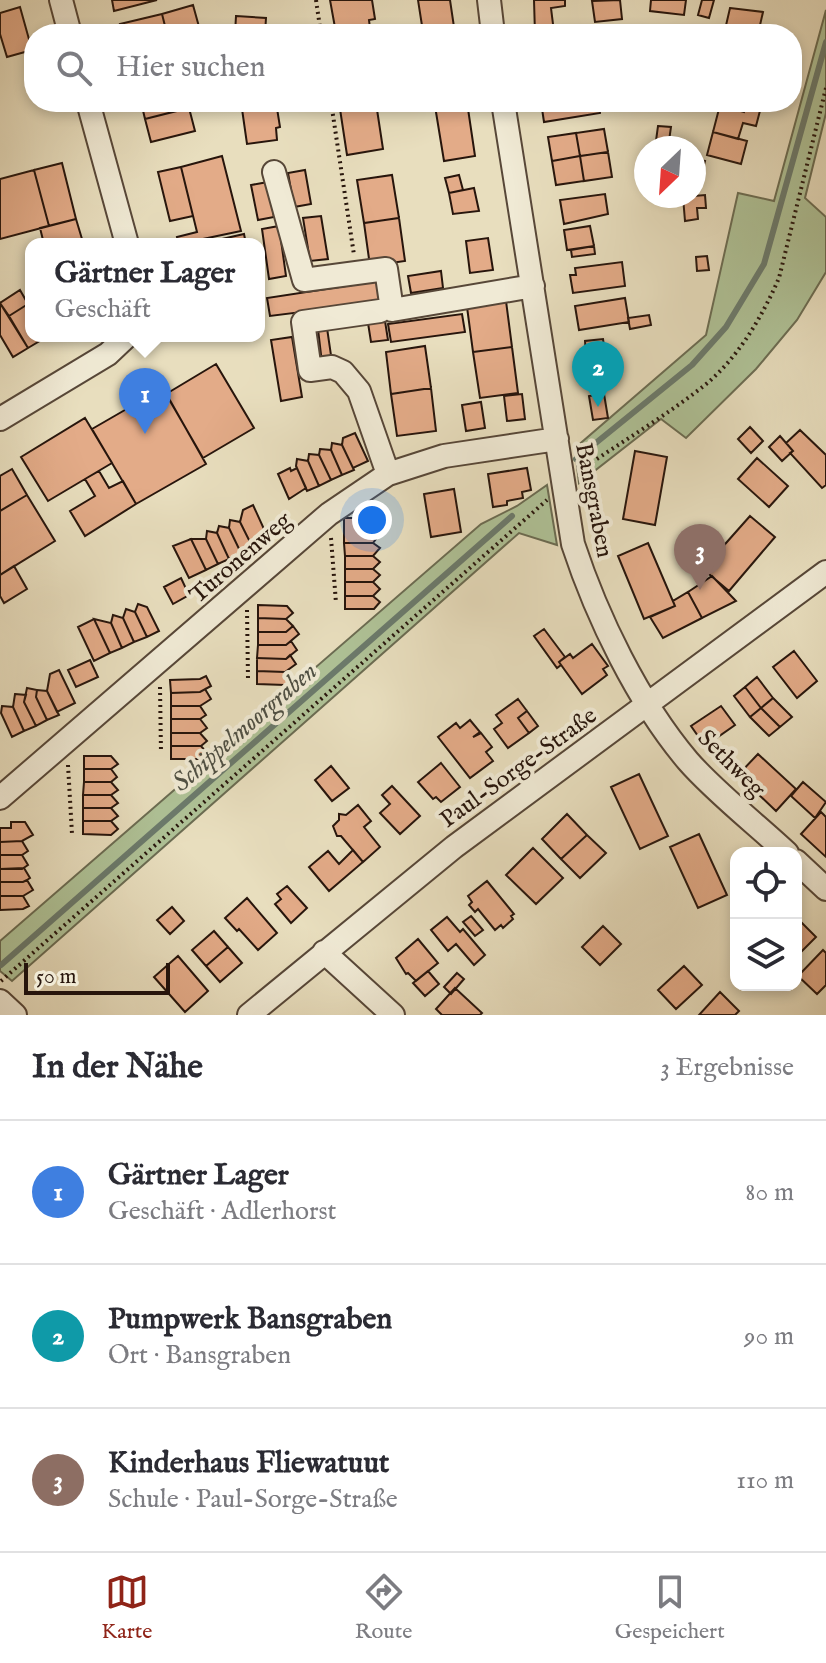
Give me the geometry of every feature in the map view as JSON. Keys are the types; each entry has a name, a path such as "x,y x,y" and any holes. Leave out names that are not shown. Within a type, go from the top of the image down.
{"street":[{"path":"61,0 67,24"},
{"path":"489,0 492,24"},
{"path":"91,112 125,238"},
{"name":"Bansgraben","path":"505,112 557,439 560,486 573,544 589,593 648,704"},
{"path":"274,172 304,280 386,269 392,310 533,286"},
{"path":"380,311 303,322 310,370 332,367 352,381 359,391 388,474"},
{"path":"0,419 108,354 121,342"},
{"name":"Turonenweg","path":"0,798 329,514 388,474 444,456 557,439"},
{"name":"Paul-Sorge-Straße","path":"249,1015 454,847 826,572"},
{"name":"Sethweg","path":"648,704 688,761 781,847"},
{"path":"802,867 826,889"},
{"path":"324,952 393,1015"},
{"path":"0,1001 15,1015"}],"path":[{"path":"316,0 320,24"},
{"path":"0,983 560,486 706,384 726,365 766,306 779,278 826,88"},
{"path":"333,112 357,273"},
{"path":"329,514 336,603"},
{"path":"246,585 248,679"},
{"path":"159,660 161,753"},
{"path":"67,739 72,834"}],"green space":[{"path":"826,10 826,113 805,198 826,217 826,272 797,320 756,369 686,438 661,419 579,483 575,448 706,335 738,193 774,201 798,112 802,112 802,98"},
{"path":"547,485 557,545 519,533 12,981 0,971 0,941 481,524 517,506"}],"building":[{"path":"112,0 157,0 114,11"},
{"path":"330,0 372,0 375,19 369,20 370,24 334,24"},
{"path":"418,0 450,0 454,24 422,24"},
{"path":"534,0 565,0 565,6 551,8 553,24 535,24"},
{"path":"620,0 622,19 595,22 592,1"},
{"path":"651,0 686,0 684,15 650,11"},
{"path":"702,0 714,0 709,18 698,15"},
{"path":"193,5 198,24 164,24 162,14"},
{"path":"20,7 25,24 24,52 7,57 0,34 0,13"},
{"path":"730,8 763,12 760,24 726,24"},
{"path":"162,14 164,24 120,24"},
{"path":"236,16 266,18 266,24 236,24"},
{"path":"143,112 173,112 145,119"},
{"path":"173,112 190,112 195,131 151,142 145,119"},
{"path":"242,112 278,112 280,127 276,128 277,140 247,144"},
{"path":"340,112 377,112 383,149 347,155"},
{"path":"436,112 468,112 475,156 444,161"},
{"path":"542,112 600,112 600,113 544,122"},
{"path":"718,112 760,112 756,126 743,123 738,139 713,132"},
{"path":"658,126 671,127 670,136 657,136"},
{"path":"604,129 608,152 580,156 576,133"},
{"path":"713,132 747,141 741,164 707,155"},
{"path":"576,133 580,156 552,161 548,137"},
{"path":"608,152 612,177 584,181 580,156"},
{"path":"222,156 241,231 208,238 177,238 197,232 181,167"},
{"path":"580,156 584,181 556,185 552,161"},
{"path":"62,163 76,219 49,226 34,170"},
{"path":"181,167 193,216 170,221 158,172"},
{"path":"34,170 49,226 0,239 0,179"},
{"path":"305,170 311,204 294,207 288,173"},
{"path":"392,175 399,218 364,223 357,180"},
{"path":"459,175 463,190 449,193 445,178"},
{"path":"268,182 274,217 258,220 251,185"},
{"path":"474,188 479,211 453,214 449,193"},
{"path":"605,194 608,214 564,224 560,200"},
{"path":"684,208 697,208 698,219 685,221"},
{"path":"321,216 328,259 310,261 303,218"},
{"path":"399,218 405,261 370,266 364,223"},
{"path":"76,219 82,238 42,238 40,228"},
{"path":"279,226 286,276 269,279 262,229"},
{"path":"590,226 594,246 567,250 564,230"},
{"path":"488,238 493,270 470,273 466,241"},
{"path":"594,246 595,254 572,257 571,250"},
{"path":"707,256 709,270 697,271 696,257"},
{"path":"622,262 625,286 573,293 570,275 576,275 575,268"},
{"path":"441,271 443,288 411,293 408,276"},
{"path":"379,281 382,302 270,316 267,298"},
{"path":"20,290 25,299 25,306 9,316 0,303"},
{"path":"625,298 629,322 579,330 575,306"},
{"path":"506,301 512,347 473,352 467,307"},
{"path":"0,303 28,348 13,357 0,335"},
{"path":"25,306 25,342 38,342 28,348 9,316"},
{"path":"462,314 465,332 391,342 388,324"},
{"path":"649,315 651,325 630,329 628,318"},
{"path":"385,321 388,340 371,342 368,323"},
{"path":"327,328 332,362 322,363 318,329"},
{"path":"292,337 302,397 281,401 271,340"},
{"path":"603,339 608,376 590,382 586,379 583,355 586,354 585,341"},
{"path":"425,346 431,388 391,394 386,352"},
{"path":"512,347 518,393 480,398 473,352"},
{"path":"216,364 254,428 203,458 166,394"},
{"path":"163,388 206,464 136,504 92,429"},
{"path":"431,388 436,431 397,436 391,394"},
{"path":"522,394 525,419 507,421 504,396"},
{"path":"604,394 608,418 593,420 589,396"},
{"path":"481,402 485,428 466,431 462,405"},
{"path":"85,418 112,463 48,501 21,457"},
{"path":"750,427 763,441 751,453 738,439"},
{"path":"800,430 826,455 826,485 822,488 790,453 793,451 786,443"},
{"path":"355,433 368,461 353,468 342,445 343,438"},
{"path":"780,436 793,451 782,461 769,447"},
{"path":"332,443 342,445 354,470 342,475 331,450"},
{"path":"320,449 331,450 342,475 331,480 319,455"},
{"path":"635,451 667,457 655,525 623,519"},
{"path":"309,454 319,455 331,480 319,486 308,461"},
{"path":"757,458 788,486 769,507 738,479"},
{"path":"297,459 308,461 319,486 307,491 296,466"},
{"path":"290,468 291,471 297,468 306,488 289,499 278,474"},
{"path":"527,468 531,490 522,492 523,498 493,507 488,474"},
{"path":"12,469 27,495 0,511 0,476"},
{"path":"99,471 109,488 123,481 136,504 85,536 70,511 95,496 85,479"},
{"path":"454,489 461,532 431,537 424,494"},
{"path":"27,495 55,541 0,575 0,511"},
{"path":"253,505 269,540 253,548 240,522 243,510"},
{"path":"750,516 775,537 729,591 703,569"},
{"path":"344,518 379,518 379,535 373,543 344,543"},
{"path":"230,520 240,522 253,548 241,553 229,528"},
{"path":"219,526 229,528 241,553 229,559 217,533"},
{"path":"207,531 217,533 229,559 218,564 206,539"},
{"path":"191,539 206,570 189,578 173,546"},
{"path":"191,539 206,539 218,564 206,570"},
{"path":"344,543 373,543 380,548 373,556 345,556"},
{"path":"648,543 675,606 644,619 618,556"},
{"path":"345,556 373,556 380,562 373,569 345,569"},
{"path":"14,566 27,589 4,603 0,596 0,575"},
{"path":"345,569 373,569 380,575 373,582 345,582"},
{"path":"712,576 736,601 702,618 688,592"},
{"path":"181,578 189,595 173,604 164,587"},
{"path":"345,582 373,582 380,589 373,596 345,596"},
{"path":"688,592 702,618 663,638 650,617 675,606 673,601"},
{"path":"345,596 373,596 380,602 374,609 345,609"},
{"path":"138,604 147,607 159,631 147,637 135,612"},
{"path":"258,605 287,606 293,613 286,619 258,618"},
{"path":"126,609 135,612 147,637 134,642 123,618"},
{"path":"113,615 123,618 134,642 122,648 111,623"},
{"path":"258,618 286,619 293,626 286,632 258,632"},
{"path":"94,619 111,623 122,648 110,653"},
{"path":"94,619 110,653 94,661 78,627"},
{"path":"293,626 299,634 286,645 258,645 258,632 286,632"},
{"path":"544,629 565,657 557,668 534,636"},
{"path":"291,641 297,650 286,659 257,658 258,645 286,645"},
{"path":"592,644 608,666 603,669 607,675 582,694 559,662 570,654 573,658"},
{"path":"794,651 817,681 797,698 773,667"},
{"path":"290,655 296,664 285,672 257,671 257,658 286,659"},
{"path":"90,660 98,677 76,687 68,670"},
{"path":"59,670 75,703 57,712 47,691 50,674"},
{"path":"257,671 285,672 292,680 285,685 257,684"},
{"path":"206,676 211,686 200,692 171,693 170,680"},
{"path":"757,677 773,698 761,708 745,687"},
{"path":"745,687 761,708 750,717 734,696"},
{"path":"27,688 37,690 36,697 47,720 36,726 24,702"},
{"path":"205,689 211,699 200,706 171,706 171,693"},
{"path":"37,690 47,691 59,715 47,720 36,697"},
{"path":"15,694 26,695 24,702 36,726 24,731 13,707"},
{"path":"773,698 792,717 780,727 761,708"},
{"path":"518,699 527,711 518,718 529,733 508,748 494,729 502,723 496,715"},
{"path":"2,706 13,707 24,731 12,737 1,713"},
{"path":"171,706 200,706 206,715 200,719 171,719"},
{"path":"721,706 735,725 705,746 691,726"},
{"path":"761,708 780,727 769,736 750,717"},
{"path":"527,711 538,726 529,733 518,718"},
{"path":"171,719 200,719 207,728 200,733 171,733"},
{"path":"470,720 480,732 473,737 481,733 492,747 486,752 493,761 470,778 438,737 456,723 460,728"},
{"path":"171,733 200,733 207,741 201,746 171,746"},
{"path":"171,746 201,746 207,753 201,759 171,759"},
{"path":"758,754 796,789 776,811 738,775"},
{"path":"84,756 111,756 118,764 111,769 84,769"},
{"path":"441,763 460,787 441,802 436,797 433,799 418,782"},
{"path":"331,766 349,788 332,801 315,780"},
{"path":"84,769 111,769 117,777 111,782 84,782"},
{"path":"639,774 668,836 640,849 611,787"},
{"path":"84,782 111,782 118,790 111,795 83,795"},
{"path":"803,782 826,802 815,818 791,796"},
{"path":"392,786 420,816 400,834 380,813 390,804 382,795"},
{"path":"83,795 111,795 118,803 111,808 83,808"},
{"path":"358,805 371,821 364,827 380,847 363,862 341,836 337,836 333,826 339,820 339,814 346,815"},
{"path":"83,808 111,808 118,816 111,821 83,821"},
{"path":"821,812 826,817 826,857 801,834"},
{"path":"567,814 587,835 561,859 542,839"},
{"path":"83,821 111,821 118,829 111,835 83,834"},
{"path":"11,822 25,822 33,835 22,841 0,842 0,828 11,828"},
{"path":"699,834 727,895 698,908 670,847"},
{"path":"587,835 606,853 580,878 561,859"},
{"path":"22,841 28,851 22,855 0,855 0,842"},
{"path":"533,848 563,878 536,904 506,875"},
{"path":"353,850 363,862 329,891 309,867 328,851 339,864"},
{"path":"0,855 22,855 28,865 22,869 0,869"},
{"path":"24,868 30,878 27,880 0,882 0,869"},
{"path":"27,880 33,890 23,896 0,896 0,882"},
{"path":"487,881 514,914 503,928 501,925 495,930 478,909 475,912 469,905 472,902 468,896"},
{"path":"287,886 307,908 291,923 275,904 281,899 277,894"},
{"path":"0,896 23,896 29,906 0,910"},
{"path":"247,898 277,933 258,950 225,918"},
{"path":"172,907 184,921 170,934 157,920"},
{"path":"471,916 483,930 475,936 463,922"},
{"path":"447,917 460,932 463,929 485,955 474,965 456,944 448,951 431,930"},
{"path":"802,923 816,937 802,951"},
{"path":"603,926 621,944 600,965 582,947"},
{"path":"214,931 228,947 206,966 192,950"},
{"path":"418,939 438,963 416,981 406,974 396,958"},
{"path":"228,947 242,963 220,982 206,966"},
{"path":"823,950 826,953 826,985 817,994 802,980 802,972"},
{"path":"178,956 208,991 185,1012 154,977"},
{"path":"684,966 702,985 676,1009 658,990"},
{"path":"428,971 439,984 425,996 413,983"},
{"path":"457,973 464,979 451,994 444,987"},
{"path":"455,988 482,1013 480,1015 442,1015 436,1009"},
{"path":"720,992 739,1011 735,1015 699,1015"}],"waterway":[{"name":"Schippelmoorgraben","path":"576,459 692,365 726,327 764,264 826,42"},
{"name":"Schippelmoorgraben","path":"1,965 512,516"}],"place":[{"name":"Pumpwerk Bansgraben","path":"598,407"},
{"name":"Gärtner Lager","path":"145,434"},
{"name":"Kinderhaus Fliewatuut","path":"700,590"}]}
